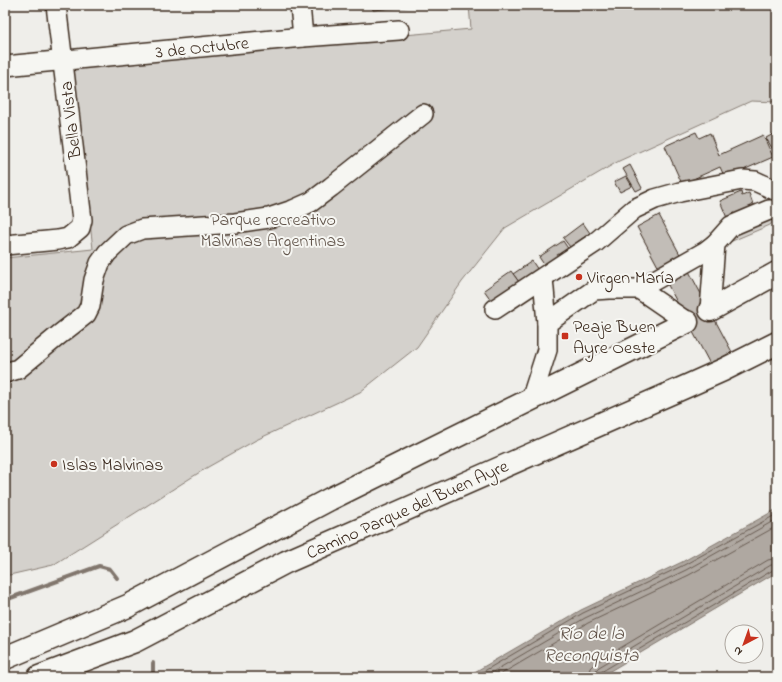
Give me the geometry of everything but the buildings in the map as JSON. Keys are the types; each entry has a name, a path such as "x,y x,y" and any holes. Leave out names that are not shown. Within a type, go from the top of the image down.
{"highway":[{"path":"710,310 777,273"},
{"name":"Camino Parque del Buen Ayre","path":"5,658 128,606 330,499 687,322"},
{"name":"Camino Parque del Buen Ayre","path":"39,677 135,641 286,562 685,387 777,343"},
{"path":"66,677 135,641"},
{"path":"5,652 40,644"}],"street":[{"name":"Bella Vista","path":"5,245 68,238 76,233 80,228 82,220 56,5"},
{"path":"300,5 303,37"},
{"name":"3 de Octubre","path":"5,66 303,37 399,30"},
{"path":"5,373 18,370 86,314 90,306 94,280 100,264 107,253 126,235 142,229 235,223 269,218 293,210 311,202 423,114"},
{"path":"495,309 596,242 634,209 655,199 680,192 742,180 755,181 777,191"},
{"path":"547,324 594,290 639,289 706,251 715,244 731,226 769,210 777,210"},
{"path":"710,310 715,244"},
{"path":"531,400 547,350 547,324 543,278"},
{"path":"639,289 687,322"}],"green space":[{"name":"Parque recreativo Malvinas Argentinas","path":"469,5 777,5 777,102 751,101 619,161 505,228 462,282 417,347 360,392 256,440 208,467 53,565 5,576 5,258 93,249 72,65 471,29"},
{"path":"770,218 775,219 770,225 725,244 729,235"}],"water":[{"name":"Río de la Reconquista","path":"777,509 777,572 600,677 466,677 581,610 682,562"}],"waterway":[{"path":"5,600 99,566 110,569 117,578"},
{"path":"153,663 153,677"}],"place":[{"name":"Virgen María","path":"579,277"},
{"name":"Peaje Buen Ayre Oeste","path":"565,336"},
{"name":"Islas Malvinas","path":"54,464"}]}
